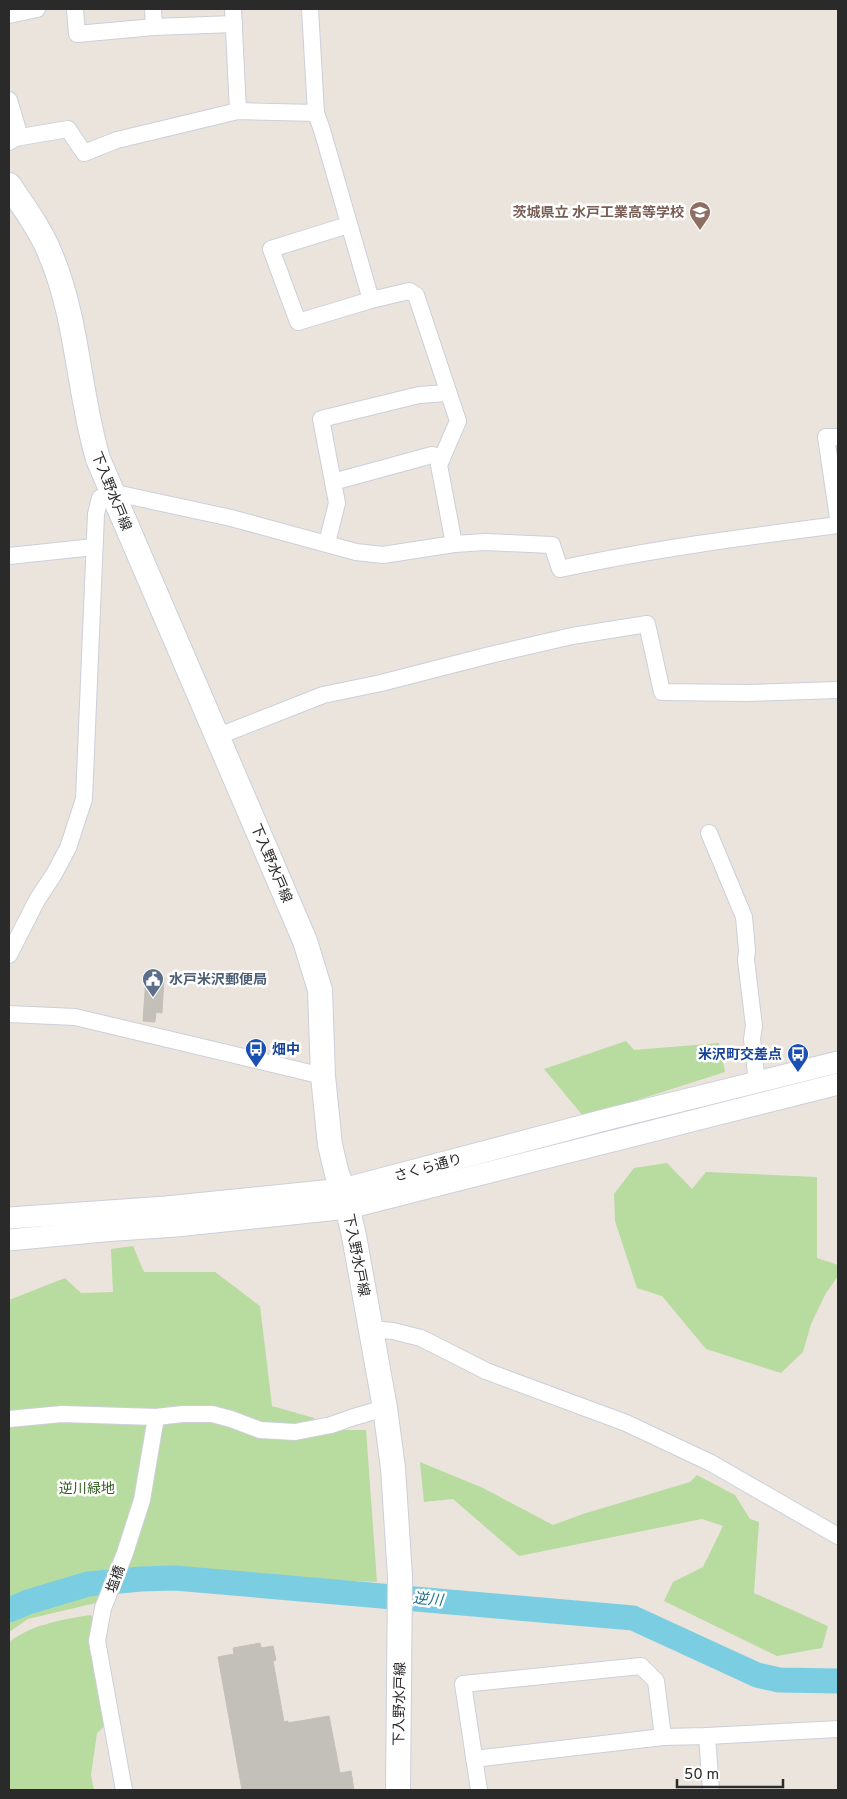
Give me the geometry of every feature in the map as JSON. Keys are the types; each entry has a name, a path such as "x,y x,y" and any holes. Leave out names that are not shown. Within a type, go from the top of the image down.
{"main road":[{"name":"下入野水戸線","path":"9,185 36,226 49,250 61,284 75,340 90,434 98,460 305,941 320,990 323,1076 330,1145 337,1174 346,1199 385,1408 393,1468 400,1577 398,1790"}],"street":[{"path":"9,15 37,9"},
{"path":"75,9 77,34 154,27 234,16 238,111"},
{"path":"153,9 154,27"},
{"path":"310,9 316,113 370,300"},
{"path":"9,100 18,130 12,140"},
{"path":"12,140 68,129 84,153 117,140 238,111 316,113"},
{"path":"348,224 271,249 298,322 370,300 409,291 416,295 447,393 458,421 439,465 454,544"},
{"path":"327,543 337,503 321,419 419,395 447,393"},
{"path":"838,437 826,437 838,518"},
{"path":"333,482 432,455 442,458"},
{"path":"9,955 37,900 68,848 84,800 96,514 100,498 111,492 231,518 356,552 383,555 454,544 486,542 552,545 560,569 724,539 838,525"},
{"path":"9,556 94,547"},
{"path":"216,737 323,695 381,684 490,655 572,636 647,624 662,692 746,693 838,690"},
{"path":"709,833 744,917 746,960 754,1026 752,1039 756,1082"},
{"path":"9,1014 75,1017 323,1076"},
{"name":"さくら通り","path":"9,1218 166,1207 346,1199 612,1118 838,1062"},
{"name":"さくら通り","path":"9,1240 176,1226 346,1199 838,1084"},
{"path":"371,1329 393,1331 421,1338 486,1371 626,1423 711,1463 838,1536"},
{"path":"9,1419 62,1414 156,1417 212,1414 260,1430 295,1432 331,1426 385,1408"},
{"name":"塩橋","path":"124,1790 97,1640 103,1608 108,1600 142,1500 156,1417"},
{"path":"479,1790 463,1684 641,1666 656,1681 663,1737"},
{"path":"474,1759 663,1737 838,1729"},
{"path":"708,1736 711,1790"}],"green space":[{"path":"626,1041 634,1050 719,1043 725,1072 584,1117 544,1069"},
{"path":"667,1163 692,1189 706,1172 817,1177 817,1258 838,1265 838,1276 826,1293 811,1324 803,1352 781,1373 706,1349 662,1296 637,1288 615,1221 614,1194 634,1168"},
{"name":"逆川緑地","path":"133,1246 144,1272 215,1272 260,1306 272,1406 314,1418 317,1430 366,1430 377,1582 110,1570 100,1602 28,1619 9,1632 9,1300 65,1278 81,1293 113,1292 111,1249"},
{"path":"420,1462 483,1488 553,1525 583,1514 690,1482 697,1475 735,1495 750,1519 759,1522 754,1593 828,1626 822,1648 777,1656 664,1601 673,1582 703,1567 723,1526 702,1519 519,1556 453,1499 424,1502"},
{"path":"90,1615 94,1618 107,1724 97,1733 91,1775 94,1790 9,1790 9,1642 38,1627"}],"building":[{"path":"146,977 164,978 162,1013 156,1012 155,1022 143,1021"},
{"path":"260,1643 261,1648 273,1646 276,1660 273,1661 284,1722 288,1721 288,1723 329,1716 340,1773 351,1771 354,1790 242,1790 218,1657 234,1654 233,1648"}],"waterway":[{"name":"逆川","path":"9,1610 28,1602 88,1584 175,1578 633,1618 757,1675 779,1680 838,1681"}],"place":[{"name":"茨城県立 水戸工業高等学校","path":"700,231"},
{"name":"水戸米沢郵便局","path":"153,998"},
{"name":"畑中","path":"256,1068"},
{"name":"米沢町交差点","path":"798,1073"}]}
